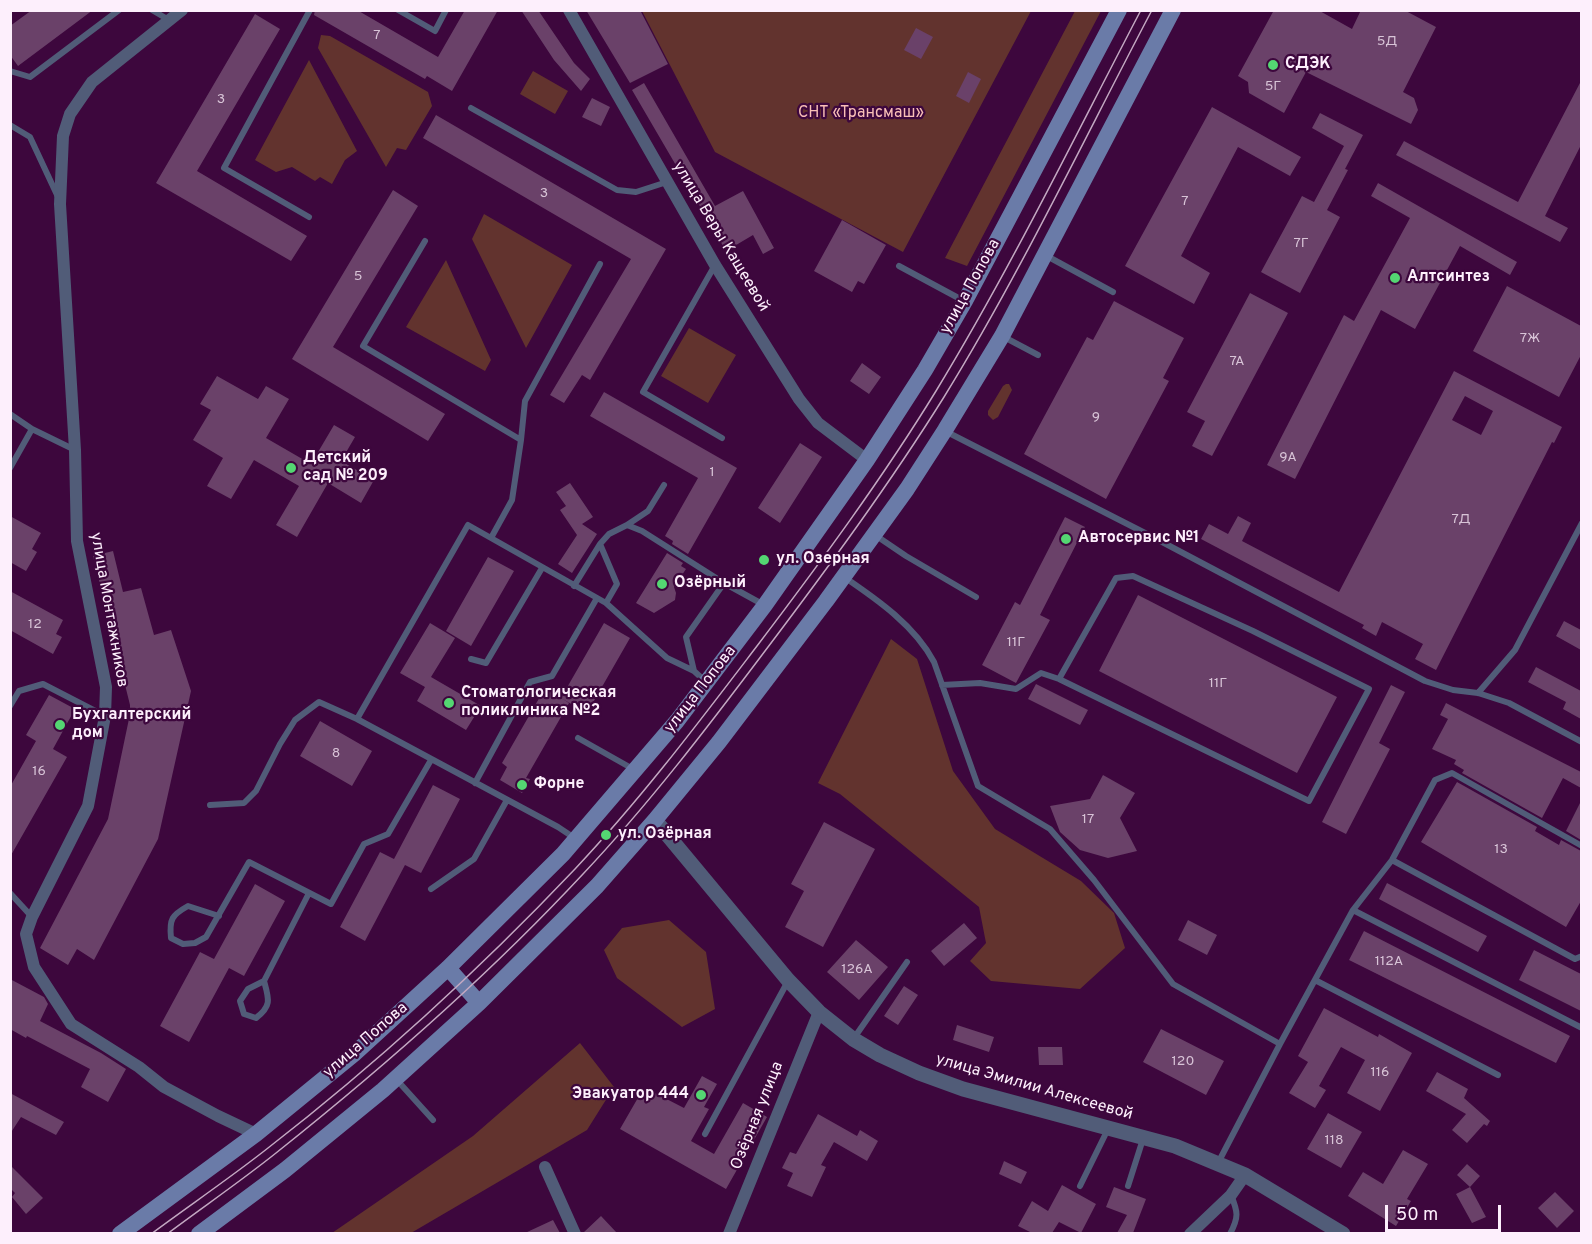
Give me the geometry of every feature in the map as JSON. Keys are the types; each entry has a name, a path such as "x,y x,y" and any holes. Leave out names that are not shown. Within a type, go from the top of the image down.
{"main road":[{"name":"улица Попова","path":"120,1233 256,1134 354,1054 503,916 577,839 636,771 765,606 867,460 925,370 965,301 1119,10"},
{"path":"199,1233 285,1170 396,1078 479,1003 589,894 655,820 726,733 843,577 945,430 1002,336 1173,10"},
{"path":"448,968 479,1003"}],"street":[{"name":"улица Монтажников","path":"182,10 92,82 70,114 63,136 60,204 75,450 77,541 106,687 105,716 88,806 32,917 26,934 34,967 71,1024 139,1067 164,1087 256,1134"},
{"name":"улица Веры Кащеевой","path":"569,10 715,265 799,399 818,423 867,460"},
{"name":"улица Эмилии Алексеевой","path":"655,820 788,980 819,1012 853,1039 880,1055 963,1089 1175,1146 1218,1163 1245,1175 1343,1233"},
{"name":"Озёрная улица","path":"729,1233 819,1012"},
{"path":"545,1167 575,1233"},
{"path":"1190,1233 1231,1195 1245,1175"}],"lane":[{"path":"10,70 12,73 30,77 119,10"},
{"path":"152,10 169,20"},
{"path":"309,217 224,168 310,10"},
{"path":"398,10 435,31 446,10"},
{"path":"471,108 617,190 636,192 666,182"},
{"path":"10,125 30,137 60,204"},
{"path":"424,241 363,346 521,440"},
{"path":"1044,255 1113,292"},
{"path":"491,538 512,500 525,401 600,264"},
{"path":"715,265 643,392 722,438"},
{"path":"899,266 965,301"},
{"path":"1002,336 1038,355"},
{"path":"10,414 32,429 75,450"},
{"path":"10,468 32,429"},
{"path":"945,430 1425,681 1453,690 1478,693 1509,703 1581,742"},
{"path":"574,586 600,544 609,534 648,511 664,485"},
{"path":"1478,693 1515,650 1581,523"},
{"path":"357,719 468,525 606,603 667,658 694,671 707,683"},
{"path":"627,525 642,531 765,606"},
{"path":"874,534 906,556 976,597"},
{"path":"600,544 617,584 606,603"},
{"path":"471,659 486,663 542,568"},
{"path":"942,685 980,683 1016,689 1041,673 1059,679 1309,801 1369,689 1132,576 1116,578 1059,679"},
{"path":"843,577 880,601 926,647 934,662 978,786 1050,829 1094,880 1173,984 1280,1044"},
{"path":"694,671 686,637 724,583"},
{"path":"475,783 530,682 552,676 597,598"},
{"path":"10,706 19,691 43,684 105,716"},
{"path":"210,805 244,803 256,791 295,720 319,702 357,719 577,839"},
{"path":"578,738 636,771"},
{"path":"219,916 189,906 176,913 170,924 171,938 183,944 195,943 206,937 219,916 249,862 331,904 364,844 388,834 431,760"},
{"path":"1218,1163 1353,910 1392,860 1435,780 1452,773 1581,846"},
{"path":"431,889 474,859 507,800"},
{"path":"1392,860 1575,959 1581,956"},
{"path":"10,893 32,917"},
{"path":"264,981 269,1000 265,1011 256,1018 244,1014 240,1001 248,989 264,981 309,893"},
{"path":"1353,910 1581,1028"},
{"path":"853,1039 907,962"},
{"path":"705,1134 788,980"},
{"path":"1315,980 1498,1075"},
{"path":"396,1078 433,1120"},
{"path":"1080,1186 1108,1129"},
{"path":"1128,1186 1143,1138"},
{"path":"1230,1233 1237,1219 1231,1195"}],"green space":[{"name":"СНТ «Трансмаш»","path":"642,11 1031,11 903,252 715,152"},
{"path":"1075,11 1101,11 967,266 945,258"},
{"path":"321,35 330,36 428,92 432,106 406,150 397,148 386,167 318,48"},
{"path":"309,60 357,151 345,160 332,184 320,177 315,181 292,167 276,172 255,160"},
{"path":"533,71 568,91 555,114 520,94"},
{"path":"484,214 572,265 526,348 472,239"},
{"path":"446,260 491,360 485,371 406,327"},
{"path":"689,328 736,355 708,403 661,376"},
{"path":"1006,384 1009,384 1012,390 998,417 993,420 988,415 988,411"},
{"path":"891,639 917,659 953,771 995,829 1081,881 1114,913 1125,948 1080,989 991,981 970,961 986,943 979,907 840,794 818,783"},
{"path":"669,920 706,952 715,1009 682,1027 617,978 604,950 622,928"},
{"path":"580,1043 614,1087 587,1130 411,1233 332,1233 473,1136"}],"building":[{"path":"32,10 93,10 18,66 10,55 10,26"},
{"path":"315,10 357,10 438,57 465,10 498,10 452,91 427,76 425,79 314,15"},
{"path":"521,10 538,10 574,63 590,79 581,91 554,60"},
{"path":"586,10 640,10 668,64 630,83"},
{"path":"1274,10 1318,10 1352,29 1361,10 1404,10 1436,27 1403,92 1414,98 1418,110 1411,124 1306,72 1284,113 1249,93 1248,82 1238,76"},
{"path":"255,14 280,29 197,171 307,236 291,261 156,183"},
{"path":"916,28 933,37 921,59 904,50"},
{"path":"968,72 981,79 969,103 956,96"},
{"path":"1581,81 1581,145 1545,216 1568,228 1560,242 1396,155 1404,141 1518,202"},
{"path":"644,83 715,206 743,191 774,248 763,254 753,235 726,251 632,90"},
{"path":"592,98 610,107 601,126 582,117"},
{"path":"1212,107 1301,157 1290,176 1238,147 1181,256 1210,273 1194,304 1125,266"},
{"path":"1320,113 1363,135 1327,210 1340,217 1300,293 1261,272 1302,196 1314,202 1344,146 1312,128"},
{"path":"436,115 666,249 590,380 582,375 564,403 550,395 631,259 423,138"},
{"path":"1378,183 1517,262 1510,275 1460,246 1415,329 1381,310 1295,479 1267,465 1344,315 1354,321 1410,218 1371,196"},
{"path":"393,190 418,206 333,347 445,414 428,441 292,359"},
{"path":"842,220 886,245 864,284 858,281 852,292 814,271"},
{"path":"1507,286 1581,326 1581,355 1559,397 1473,351"},
{"path":"1250,293 1288,313 1212,456 1192,446 1205,421 1187,412"},
{"path":"1114,301 1184,338 1163,378 1169,381 1106,499 1024,454 1087,337 1093,340"},
{"path":"862,363 881,377 869,394 850,381"},
{"path":"1454,371 1562,427 1554,443 1552,442 1436,670 1415,659 1423,644 1382,622 1376,636 1362,628 1364,625 1201,539 1209,524 1228,534 1238,516 1251,523 1242,541 1339,592","holes":["1465,396 1493,411 1481,435 1452,420"]},
{"path":"217,376 258,399 266,386 289,399 266,438 311,464 334,425 355,437 341,461 374,480 361,503 328,483 297,537 276,525 299,486 254,460 231,499 207,486 223,458 193,440 211,410 200,404"},
{"path":"604,392 737,468 688,554 672,544 673,541 665,536 698,478 590,416"},
{"path":"800,443 822,457 780,523 758,508"},
{"path":"570,483 593,517 582,524 597,534 572,573 558,564 577,535 560,510 566,506 556,492"},
{"path":"10,516 41,533 32,549 37,552 26,571 10,562"},
{"path":"1065,517 1085,527 1040,615 1050,620 1016,683 982,665 1015,602 1020,605"},
{"path":"113,551 123,592 141,588 154,635 171,630 191,691 158,839 94,960 77,949 68,965 40,948 108,819 130,714 130,705 93,556"},
{"name":"Озёрный","path":"667,553 683,563 681,566 686,569 674,587 675,600 654,613 636,603"},
{"path":"488,557 514,571 471,646 446,631"},
{"path":"10,591 63,620 56,634 62,637 53,654 10,630"},
{"path":"1138,595 1337,697 1297,773 1099,671"},
{"path":"1564,621 1581,630 1581,650 1556,636"},
{"path":"430,623 455,638 431,677 481,706 466,730 417,701 425,687 400,673"},
{"path":"604,623 630,638 587,713 561,698"},
{"path":"1536,667 1581,691 1581,719 1563,709 1566,702 1528,682"},
{"path":"1036,684 1088,710 1080,725 1028,699"},
{"path":"1391,685 1405,692 1379,743 1390,749 1346,834 1322,822"},
{"path":"545,688 569,703 526,778 530,779 522,793 500,780 507,767 502,763"},
{"path":"49,695 75,709 53,749 67,757 10,857 10,787 36,741 26,735"},
{"path":"1446,703 1581,772 1581,788 1563,778 1542,818 1462,773 1464,770 1454,764 1456,760 1432,749 1448,719 1440,715"},
{"path":"320,721 372,751 352,786 300,756"},
{"path":"1103,775 1135,793 1120,818 1137,851 1108,858 1080,850 1060,832 1050,806 1090,799"},
{"path":"1457,782 1537,827 1535,831 1559,845 1561,840 1581,851 1581,901 1566,927 1421,842"},
{"path":"433,785 460,799 421,873 405,865 365,941 340,927 380,852 394,859"},
{"path":"1581,801 1581,840 1566,831"},
{"path":"824,822 875,849 823,947 785,927 804,891 791,884"},
{"path":"1387,883 1487,936 1478,952 1379,899"},
{"path":"255,884 285,901 244,976 229,968 189,1042 160,1026 200,952 214,959"},
{"path":"1188,920 1217,935 1207,955 1178,940"},
{"path":"964,923 977,938 944,966 931,951"},
{"path":"1364,931 1570,1036 1556,1063 1349,960"},
{"path":"856,940 888,967 859,1000 827,972"},
{"path":"1534,950 1581,974 1581,1011 1519,980"},
{"path":"10,979 44,997 48,1004 40,1021 126,1069 108,1102 81,1087 90,1069 10,1029"},
{"path":"904,986 918,995 898,1025 884,1016"},
{"path":"1324,1008 1378,1037 1379,1034 1412,1053 1380,1111 1347,1093 1365,1060 1341,1047 1319,1086 1326,1090 1315,1108 1289,1093 1308,1062 1298,1056"},
{"path":"957,1025 994,1037 989,1052 953,1040"},
{"path":"1161,1029 1224,1061 1206,1095 1143,1062"},
{"path":"1038,1047 1062,1047 1063,1065 1039,1065"},
{"path":"1437,1072 1468,1089 1464,1098 1490,1121 1487,1126 1484,1124 1467,1143 1452,1130 1466,1114 1426,1091"},
{"path":"702,1076 717,1084 704,1107 709,1109 691,1141 714,1154 743,1103 767,1117 726,1189 620,1129 639,1096 648,1101 653,1092 684,1108"},
{"path":"10,1093 64,1122 56,1135 21,1117 10,1134"},
{"path":"1328,1113 1362,1132 1341,1168 1307,1149"},
{"path":"818,1114 857,1136 860,1130 878,1141 867,1161 834,1142 821,1165 826,1167 812,1197 787,1186 793,1173 782,1168 790,1152 796,1154"},
{"path":"1403,1150 1428,1164 1407,1199 1411,1201 1396,1226 1348,1196 1363,1172 1383,1184"},
{"path":"1004,1161 1027,1172 1021,1184 999,1174"},
{"path":"1467,1164 1480,1176 1470,1187 1457,1175"},
{"path":"10,1165 43,1198 26,1214 12,1197 15,1193 10,1188"},
{"path":"1062,1185 1096,1204 1081,1233 1059,1222 1052,1233 1032,1233 1018,1226 1032,1201 1048,1211"},
{"path":"1114,1187 1146,1199 1133,1233 1117,1233 1127,1215 1106,1207"},
{"path":"1470,1187 1486,1217 1472,1223 1456,1194"},
{"path":"1555,1192 1574,1211 1557,1228 1538,1208"},
{"path":"601,1216 617,1233 583,1233"},
{"path":"553,1220 560,1233 525,1233"}],"tram line":[{"path":"151,1234 308,1116 465,979 575,869 669,760 827,552 936,391 1016,250 1141,10"},
{"path":"167,1234 249,1174 396,1054 435,1019 511,948 583,874 677,765 834,558 902,462 944,397 1025,255 1152,10"}],"place":[{"name":"СДЭК","path":"1273,65"},
{"name":"Алтсинтез","path":"1395,278"},
{"name":"Детский сад № 209","path":"291,468"},
{"name":"Автосервис №1","path":"1066,539"},
{"name":"ул. Озерная","path":"764,560"},
{"name":"Озёрный","path":"662,584"},
{"name":"Стоматологическая поликлиника №2","path":"449,703"},
{"name":"Бухгалтерский дом","path":"60,725"},
{"name":"Форне","path":"522,785"},
{"name":"ул. Озёрная","path":"606,835"},
{"name":"Эвакуатор 444","path":"701,1095"}]}
